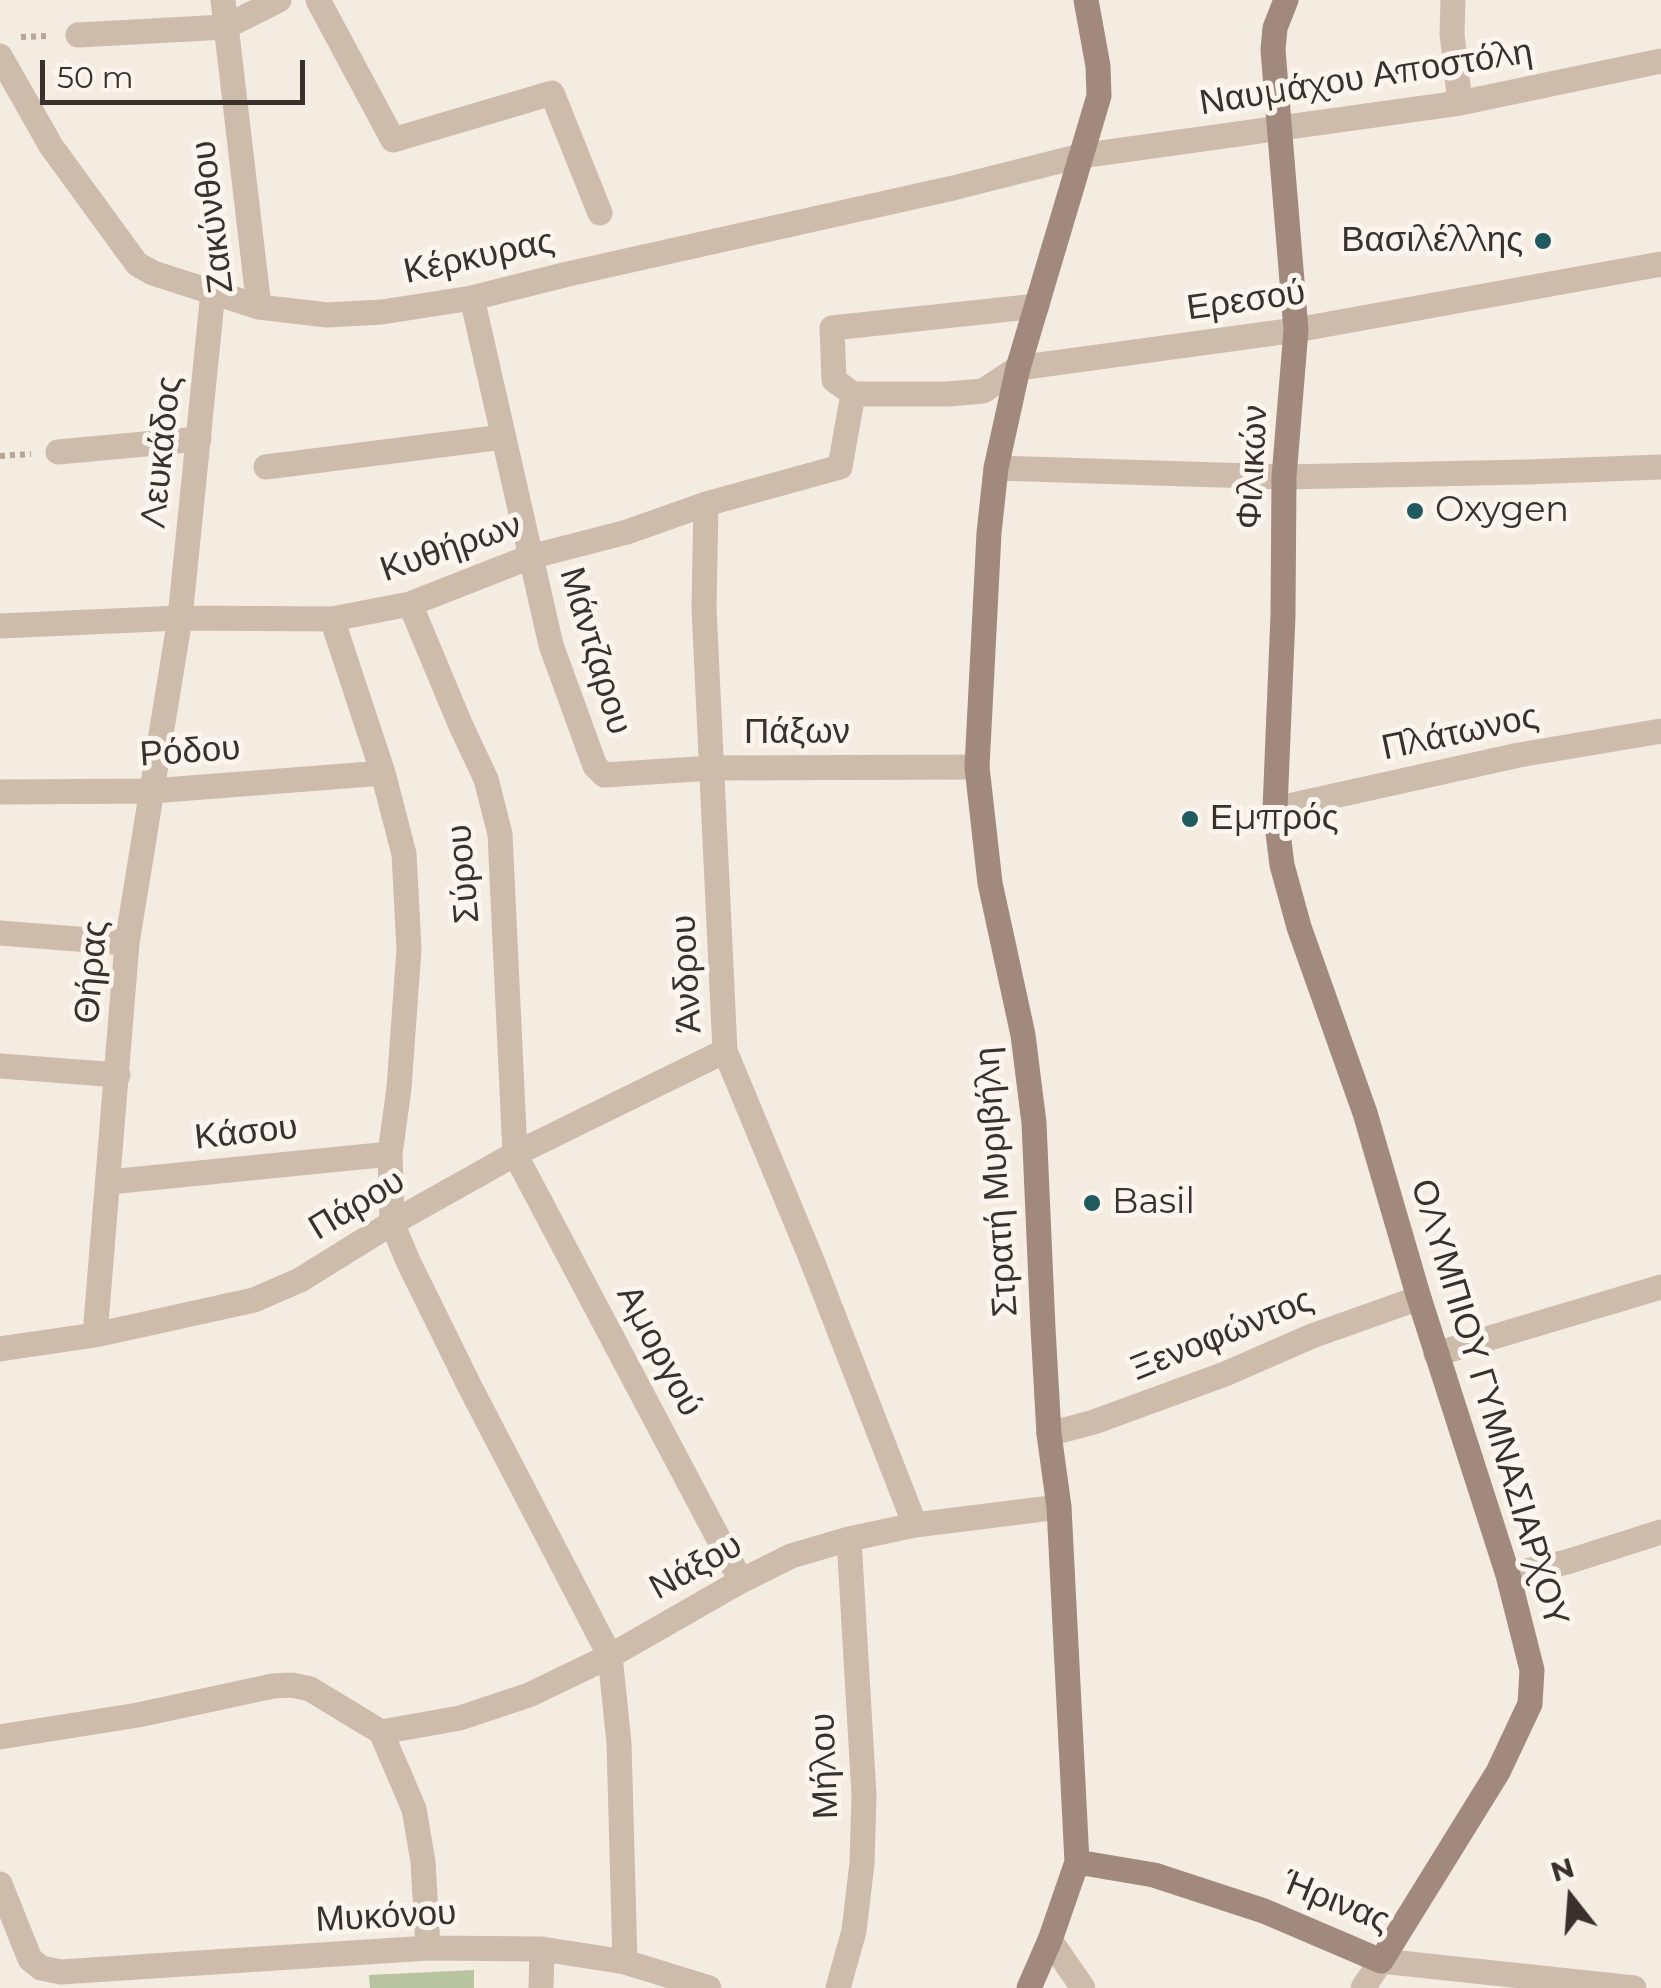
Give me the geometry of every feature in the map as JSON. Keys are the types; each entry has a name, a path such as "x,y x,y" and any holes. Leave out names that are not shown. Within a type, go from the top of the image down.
{"main road":[{"name":"Στρατή Μυριβήλη","path":"1029,1988 1077,1862 1059,1507 1049,1434 1034,1123 1023,1036 990,883 978,767 989,533 996,468 1018,368 1100,96 1086,0"},
{"name":"Φιλικών","path":"1275,809 1284,477 1296,330 1273,50 1286,0"},
{"name":"ΟΛΥΜΠΙΟΥ ΓΥΜΝΑΣΙΑΡΧΟΥ","path":"1275,809 1282,866 1299,927 1365,1113 1436,1354 1508,1575 1532,1670 1530,1704 1498,1772 1380,1961"},
{"name":"Ήρινας","path":"1077,1862 1154,1874 1264,1910 1380,1961"}],"street":[{"name":"Ζακύνθου","path":"222,0 259,307"},
{"path":"78,36 225,28 279,0"},
{"path":"318,0 393,140 552,93 600,213"},
{"path":"1453,0 1452,34 1460,103"},
{"name":"Κέρκυρας","path":"0,56 51,146 137,264 153,273 259,307 328,315 382,312 472,298 1080,156"},
{"name":"Ναυμάχου Αποστόλη","path":"1080,156 1460,103 1661,61"},
{"name":"Ερεσού","path":"1018,368 1296,330 1661,264"},
{"name":"Λευκάδος","path":"180,618 213,292"},
{"name":"Μάντζαρου","path":"472,298 551,645 595,766 604,775 616,775"},
{"path":"1018,368 983,392 852,394 834,380 832,328 1037,306"},
{"name":"Κυθήρων","path":"0,626 180,618 332,619 410,604 530,556 627,532 706,504 840,467 852,394"},
{"path":"266,467 503,437"},
{"path":"58,452 199,438"},
{"path":"996,468 1284,477 1661,466"},
{"name":"Άνδρου","path":"706,504 704,608 725,1051 811,1258 914,1526"},
{"name":"Σύρου","path":"410,604 486,778 500,834 515,1154"},
{"name":"Θήρας","path":"95,1334 127,943 180,618"},
{"path":"332,619 384,773 404,854 409,949 390,1154 392,1223 470,1387 610,1656 619,1743 625,1962"},
{"name":"Πλάτωνος","path":"1275,809 1519,755 1661,731"},
{"name":"Πάξων","path":"616,775 712,768 978,767"},
{"name":"Ρόδου","path":"0,792 152,791 384,773"},
{"path":"0,933 127,943"},
{"name":"Πάρου","path":"0,1350 254,1300 300,1280 515,1154 725,1051"},
{"path":"0,1066 118,1075"},
{"name":"Κάσου","path":"109,1182 390,1154"},
{"name":"Αμοργού","path":"515,1154 740,1581"},
{"path":"1436,1354 1661,1288"},
{"name":"Ξενοφώντος","path":"1049,1434 1094,1422 1225,1374 1312,1336 1419,1298"},
{"name":"Νάξου","path":"381,1732 460,1718 529,1694 610,1656 791,1556 914,1526 1059,1507"},
{"path":"1508,1575 1567,1562 1661,1532"},
{"name":"Μήλου","path":"838,1988 854,1932 864,1795 850,1539"},
{"path":"0,1737 138,1716 273,1686 292,1685 310,1690 381,1732 414,1809 424,1862 428,1948"},
{"name":"Μυκόνου","path":"0,1884 30,1959 41,1968 61,1972 428,1948 542,1949 625,1962 709,1988"},
{"path":"1050,1940 1084,1988"},
{"path":"541,1988 542,1949"},
{"name":"ΟΛΥΜΠΙΟΥ ΓΥΜΝΑΣΙΑΡΧΟΥ","path":"1363,1988 1380,1961"},
{"name":"Ήρινας","path":"1380,1961 1634,1988"}],"path":[{"path":"20,37 78,36"}],"green space":[{"path":"474,1970 474,1988 370,1988 369,1975"}],"place":[{"name":"Βασιλέλλης","path":"1543,241"},
{"name":"Oxygen","path":"1415,511"},
{"name":"Εμπρός","path":"1190,819"},
{"name":"Basil","path":"1092,1203"}]}
